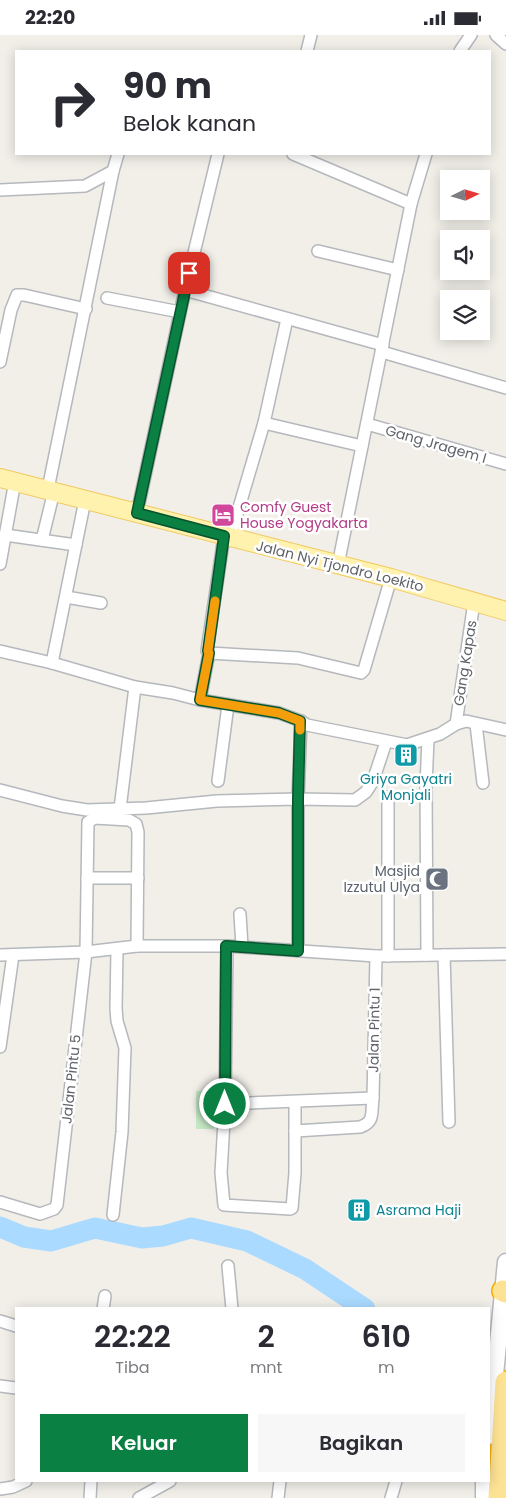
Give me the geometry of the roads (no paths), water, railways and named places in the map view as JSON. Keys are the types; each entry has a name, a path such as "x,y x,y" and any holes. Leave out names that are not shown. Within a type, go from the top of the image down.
{"highway":[{"path":"499,1498 506,1382"}],"main road":[{"name":"Jalan Nyi Tjondro Loekito","path":"8,480 391,578 506,611"}],"street":[{"path":"307,50 311,35"},
{"path":"461,50 471,35"},
{"path":"496,35 506,43"},
{"path":"42,540 113,171 118,155"},
{"path":"137,513 180,312 218,155"},
{"path":"295,155 410,204"},
{"path":"338,565 410,204 426,155"},
{"path":"0,190 85,186 113,171"},
{"path":"318,251 398,270"},
{"path":"185,290 287,319 506,388"},
{"path":"0,362 11,310 17,295 86,309"},
{"path":"107,298 180,312"},
{"path":"200,700 227,537 264,423 287,319"},
{"path":"264,423 362,446"},
{"name":"Gang Jragem I","path":"367,425 506,464"},
{"path":"0,564 5,535 8,480"},
{"path":"52,663 85,500"},
{"path":"5,535 76,545"},
{"path":"209,653 298,658 360,673 364,670 391,578"},
{"path":"66,597 101,603"},
{"name":"Gang Kapas","path":"456,724 474,602"},
{"path":"0,651 52,663 135,687 279,713 307,725 325,730 386,742 407,745 428,739 456,724 466,721 506,730"},
{"path":"120,809 135,687"},
{"path":"218,781 228,705"},
{"path":"298,951 300,721"},
{"path":"476,723 483,783"},
{"path":"426,955 426,786 428,739"},
{"path":"0,790 62,806 87,810 146,808 217,801 357,799 366,792 373,781 386,742"},
{"path":"388,797 388,956"},
{"name":"Jalan Pintu 5","path":"0,1202 40,1214 54,1209 57,1205 86,952 88,822 95,818 129,820 136,825 138,832 138,878"},
{"path":"87,878 138,878 137,946"},
{"path":"240,914 242,947"},
{"path":"0,955 117,950 137,946 226,950 242,947 376,959 388,956 506,954"},
{"path":"113,1215 122,1132 125,1048 117,1021 116,1009 117,950"},
{"path":"226,950 225,1104 222,1173 224,1205 290,1209 292,1207 295,1173 295,1103"},
{"path":"0,1047 13,955"},
{"path":"444,955 449,1122"},
{"name":"Jalan Pintu 1","path":"295,1131 360,1127 368,1125 370,1121 373,1098 376,959"},
{"path":"225,1104 295,1103 373,1098"},
{"path":"490,1424 506,1262"},
{"path":"228,1266 232,1307"},
{"path":"103,1307 105,1296"},
{"path":"0,1321 15,1326"},
{"path":"0,1386 15,1388"},
{"path":"0,1489 24,1482"},
{"path":"90,1498 91,1482"},
{"path":"139,1498 168,1482"},
{"path":"278,1498 280,1482"},
{"path":"484,1482 484,1498"}],"waterway":[{"path":"0,1227 24,1237 51,1241 95,1228 142,1238 163,1236 191,1228 247,1241 305,1269 362,1307"}],"place":[{"name":"Comfy Guest House Yogyakarta","path":"223,515"},
{"name":"Griya Gayatri Monjali","path":"406,755"},
{"name":"Masjid Izzutul Ulya","path":"437,879"},
{"name":"Asrama Haji","path":"359,1210"}]}
